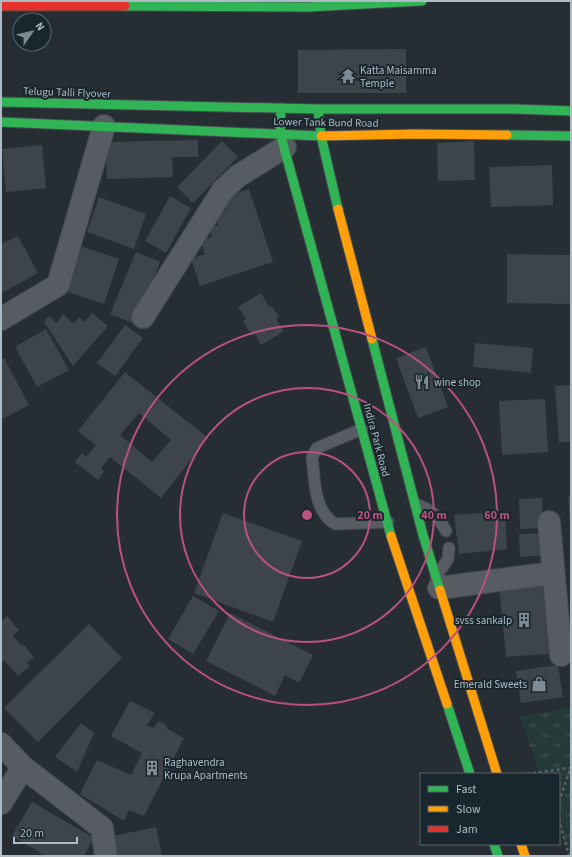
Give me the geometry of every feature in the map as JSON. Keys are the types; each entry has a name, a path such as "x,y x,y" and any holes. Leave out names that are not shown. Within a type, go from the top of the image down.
{"main road":[{"path":"1,6 310,7 422,1"},
{"name":"Telugu Talli Flyover","path":"1,102 133,106"},
{"name":"Lower Tank Bund Road","path":"133,106 514,109 571,111"},
{"name":"Indira Park Road","path":"281,108 282,140 388,522 470,773"},
{"name":"Indira Park Road","path":"318,108 321,136 423,535 497,773"},
{"path":"1,122 104,126"},
{"path":"1,131 58,125"},
{"name":"Lower Tank Bund Road","path":"104,126 282,140 321,136 422,134 571,136"},
{"path":"494,845 498,856"},
{"path":"521,845 525,856"}],"street":[{"path":"1,319 58,285 104,126"},
{"path":"143,317 223,190 282,140"},
{"path":"549,522 561,655"},
{"path":"438,583 554,573"},
{"path":"1,744 23,767 102,828 106,856"},
{"path":"1,803 23,767"}],"lane":[{"path":"362,429 317,448 312,457 318,502 328,520 334,524 388,522"},
{"path":"416,504 431,511 439,518 446,531"},
{"path":"438,583 448,559 449,548"}],"path":[{"path":"534,773 570,768 560,799"},
{"path":"560,823 569,856"}],"green space":[{"path":"571,707 571,856 560,829 560,773 540,773 520,717"}],"building":[{"path":"406,49 406,93 298,93 298,50"},
{"path":"198,140 198,157 172,157 173,177 107,179 105,142"},
{"path":"222,141 238,157 193,203 177,187"},
{"path":"474,141 475,180 438,181 437,143"},
{"path":"42,145 46,188 6,192 2,149"},
{"path":"552,165 553,205 491,207 489,167"},
{"path":"249,189 273,262 200,286 191,259 205,254 201,241 212,237 209,228 218,225 215,214 227,210 223,198"},
{"path":"170,196 191,208 166,253 145,241"},
{"path":"99,197 146,214 134,249 87,232"},
{"path":"18,236 38,273 2,293 1,244"},
{"path":"80,246 119,259 104,304 65,291"},
{"path":"136,252 160,262 135,324 110,314"},
{"path":"507,254 571,255 571,304 507,303"},
{"path":"261,293 269,307 272,306 279,317 276,319 284,331 261,345 255,334 252,336 243,321 246,319 238,307"},
{"path":"92,313 108,326 73,366 44,322 49,316 57,323 63,314 74,324 79,317 85,322"},
{"path":"125,325 143,338 115,376 97,363"},
{"path":"46,329 69,370 37,387 15,347"},
{"path":"475,343 533,348 531,373 473,367"},
{"name":"wine shop","path":"426,347 448,407 418,418 396,358"},
{"path":"4,358 29,405 1,420 1,360"},
{"path":"125,372 208,438 161,498 110,457 101,468 104,471 98,480 75,462 82,453 86,457 96,445 78,431","holes":["139,413 171,440 152,462 120,435"]},
{"path":"571,385 571,442 559,442 555,386"},
{"path":"545,399 548,452 502,455 499,401"},
{"path":"568,496 571,496 571,523 570,523"},
{"path":"542,498 543,528 520,529 519,499"},
{"path":"505,511 507,549 459,554 454,515"},
{"path":"223,513 302,541 273,622 194,593"},
{"path":"544,533 546,555 520,557 519,534"},
{"name":"svss sankalp","path":"542,579 549,654 506,657 499,586"},
{"path":"193,596 219,611 193,654 168,639"},
{"path":"230,613 313,655 299,683 285,675 275,696 206,661"},
{"path":"7,616 19,630 13,636 21,645 23,644 34,657 27,663 30,666 18,676 4,660 1,663 1,622"},
{"path":"89,624 122,658 38,742 4,708"},
{"path":"558,665 563,697 521,703 516,671"},
{"name":"Raghavendra Krupa Apartments","path":"130,701 155,713 147,725 153,728 159,721 167,726 166,728 184,738 144,816 129,810 124,821 80,794 97,760 131,775 142,753 111,736"},
{"path":"81,723 94,733 77,772 55,757"},
{"path":"32,802 94,838 84,856 46,856 12,836"},
{"path":"156,827 162,856 117,856 113,836"}],"traffic: fast":[{"path":"125,6 308,7 422,1"},
{"path":"1,102 318,109 321,136 338,209"},
{"path":"281,108 280,133 391,536"},
{"path":"318,109 514,109 571,111"},
{"path":"1,122 321,136"},
{"path":"507,135 571,136"},
{"path":"372,339 423,535 440,590"},
{"path":"447,704 470,773"},
{"path":"494,845 498,856"}],"traffic: slow":[{"path":"321,136 415,134 507,135"},
{"path":"338,209 372,339"},
{"path":"391,536 447,704"},
{"path":"440,590 497,773"},
{"path":"521,845 525,856"}],"traffic: jam":[{"path":"1,6 125,6"}],"place":[{"name":"Katta Maisamma Temple","path":"348,76"},
{"name":"wine shop","path":"422,382"},
{"name":"svss sankalp","path":"524,620"},
{"name":"Emerald Sweets","path":"539,684"},
{"name":"Raghavendra Krupa Apartments","path":"152,768"}]}
